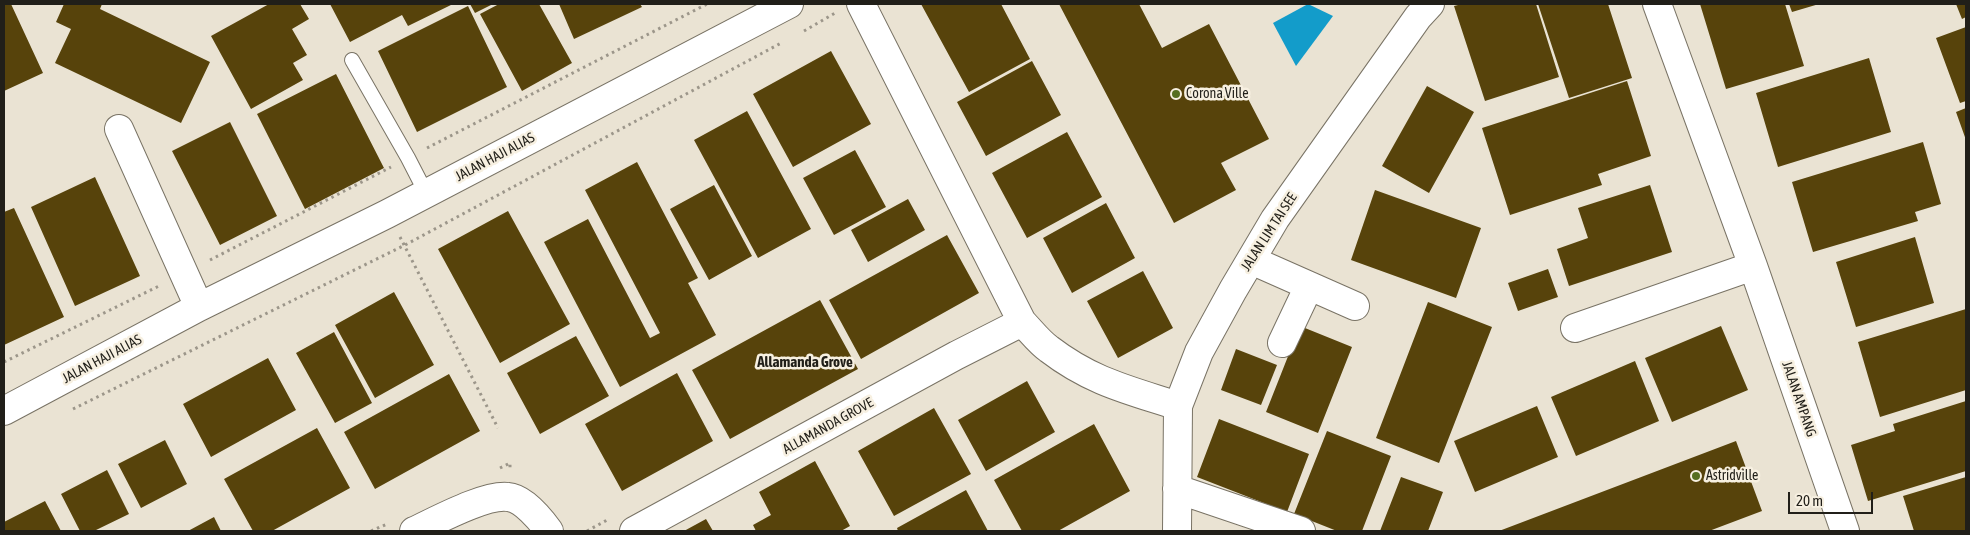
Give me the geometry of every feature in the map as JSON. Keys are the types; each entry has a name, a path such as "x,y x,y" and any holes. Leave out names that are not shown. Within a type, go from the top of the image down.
{"street":[{"name":"JALAN HAJI ALIAS","path":"4,411 200,307 387,214 789,4"},
{"name":"JALAN LIM TAI SEE","path":"1176,531 1178,406 1199,352 1275,219 1418,17 1430,4"},
{"name":"JALAN AMPANG","path":"1657,4 1753,266 1845,531"},
{"path":"849,8 1022,322 1048,348 1088,375 1123,390 1178,406"},
{"path":"119,129 200,307"},
{"path":"1251,260 1355,306"},
{"path":"1575,328 1753,266"},
{"path":"1282,343 1309,286"},
{"name":"ALLAMANDA GROVE","path":"634,531 957,355 1022,322"},
{"path":"1177,489 1302,531"},
{"path":"414,531 491,498 510,497 540,518 549,531"}],"lane":[{"path":"352,60 426,193"}],"path":[{"path":"4,362 185,273 707,4"},
{"path":"802,32 849,8"},
{"path":"66,412 405,245 785,41"},
{"path":"387,214 405,245 498,428"}],"water":[{"path":"1308,4 1333,16 1296,66 1273,23"}],"building":[{"path":"4,4 11,4 43,73 4,91"},
{"path":"64,4 102,4 100,9 210,62 181,123 55,63 71,29 56,22"},
{"path":"269,4 300,4 309,19 292,29 307,55 293,63 303,80 251,109 211,36"},
{"path":"330,4 453,4 408,26 402,15 350,42"},
{"path":"470,4 493,4 475,13"},
{"path":"499,4 539,4 572,63 522,91 480,14"},
{"path":"559,4 640,4 642,7 574,39"},
{"path":"921,4 1001,4 1030,59 969,92"},
{"name":"Corona Ville","path":"1059,4 1139,4 1162,48 1209,24 1269,139 1221,163 1236,190 1174,223"},
{"path":"1462,4 1536,4 1559,77 1485,101 1454,6"},
{"path":"1538,4 1608,4 1632,78 1569,98"},
{"path":"1700,4 1785,4 1804,66 1726,89"},
{"path":"1789,4 1819,4 1792,12"},
{"path":"1956,4 1966,4 1966,17 1962,19"},
{"path":"468,6 507,87 417,132 378,51"},
{"path":"1966,27 1966,101 1960,103 1936,38"},
{"path":"831,51 871,124 793,167 753,94"},
{"path":"1869,58 1891,132 1778,167 1756,93"},
{"path":"1032,61 1061,115 986,156 957,102"},
{"path":"336,74 384,168 305,209 257,114"},
{"path":"1627,81 1651,156 1598,174 1602,185 1510,215 1482,128"},
{"path":"1427,86 1474,112 1429,193 1382,166"},
{"path":"1966,108 1966,140 1956,112"},
{"path":"747,111 811,229 758,258 694,140"},
{"path":"230,122 277,216 220,245 172,151"},
{"path":"1067,132 1102,197 1027,238 992,173"},
{"path":"1923,142 1941,204 1915,212 1918,221 1813,252 1792,182"},
{"path":"855,150 886,207 834,235 803,178"},
{"path":"637,162 698,278 688,283 716,335 620,387 544,242 588,219 650,338 660,333 585,190"},
{"path":"95,177 140,276 75,306 31,207"},
{"path":"714,185 752,256 709,280 670,209"},
{"path":"1650,185 1672,252 1569,286 1557,249 1588,238 1578,208"},
{"path":"1375,190 1481,228 1456,298 1351,260"},
{"path":"908,199 925,230 868,262 851,230"},
{"path":"1106,203 1135,258 1072,293 1043,238"},
{"path":"14,208 64,317 4,345 4,212"},
{"path":"508,211 570,324 500,363 438,249"},
{"path":"947,235 979,293 861,359 829,300"},
{"path":"1915,237 1934,303 1856,327 1836,262"},
{"path":"1548,269 1558,297 1518,311 1508,283"},
{"path":"1143,271 1173,328 1118,358 1087,301"},
{"path":"394,292 434,365 375,398 335,325"},
{"path":"820,300 858,369 730,439 692,370"},
{"path":"1428,302 1492,327 1439,463 1376,438"},
{"path":"1966,309 1966,390 1880,417 1858,342"},
{"path":"1300,326 1352,347 1318,433 1266,412"},
{"path":"1721,326 1748,390 1672,422 1645,358"},
{"path":"334,332 372,403 335,423 296,353"},
{"path":"576,336 609,396 540,434 507,373"},
{"path":"1236,349 1277,365 1261,405 1221,390"},
{"path":"268,358 296,410 211,457 183,404"},
{"path":"1635,361 1659,421 1576,456 1551,397"},
{"path":"677,373 713,441 622,491 585,424"},
{"path":"449,374 480,431 375,489 344,432"},
{"path":"1027,381 1055,432 986,471 958,420"},
{"path":"1966,401 1966,471 1868,501 1851,445 1895,431 1893,424"},
{"path":"1537,406 1558,457 1475,492 1454,441"},
{"path":"934,408 971,474 894,516 858,451"},
{"path":"1219,419 1309,454 1287,512 1197,477"},
{"path":"1094,424 1130,491 1058,531 1022,531 994,480"},
{"path":"317,428 350,488 272,531 253,531 224,479"},
{"path":"1327,431 1391,456 1362,531 1337,531 1294,514"},
{"path":"165,440 187,484 141,508 118,464"},
{"name":"Astridville","path":"1736,441 1762,511 1709,531 1499,531"},
{"path":"815,461 850,526 841,531 756,531 753,525 771,515 759,492"},
{"path":"107,470 129,514 94,531 80,531 61,494"},
{"path":"1401,477 1443,492 1428,531 1380,531"},
{"path":"1966,477 1966,530 1914,531 1903,496"},
{"path":"966,490 988,531 898,531 897,528"},
{"path":"45,501 61,531 4,531 4,522"},
{"path":"214,517 221,531 188,531"},
{"path":"706,519 713,531 684,531"}],"place":[{"name":"Corona Ville","path":"1176,94"},
{"name":"Astridville","path":"1696,476"}],"district":[{"name":"Allamanda Grove","path":"805,362"}]}
